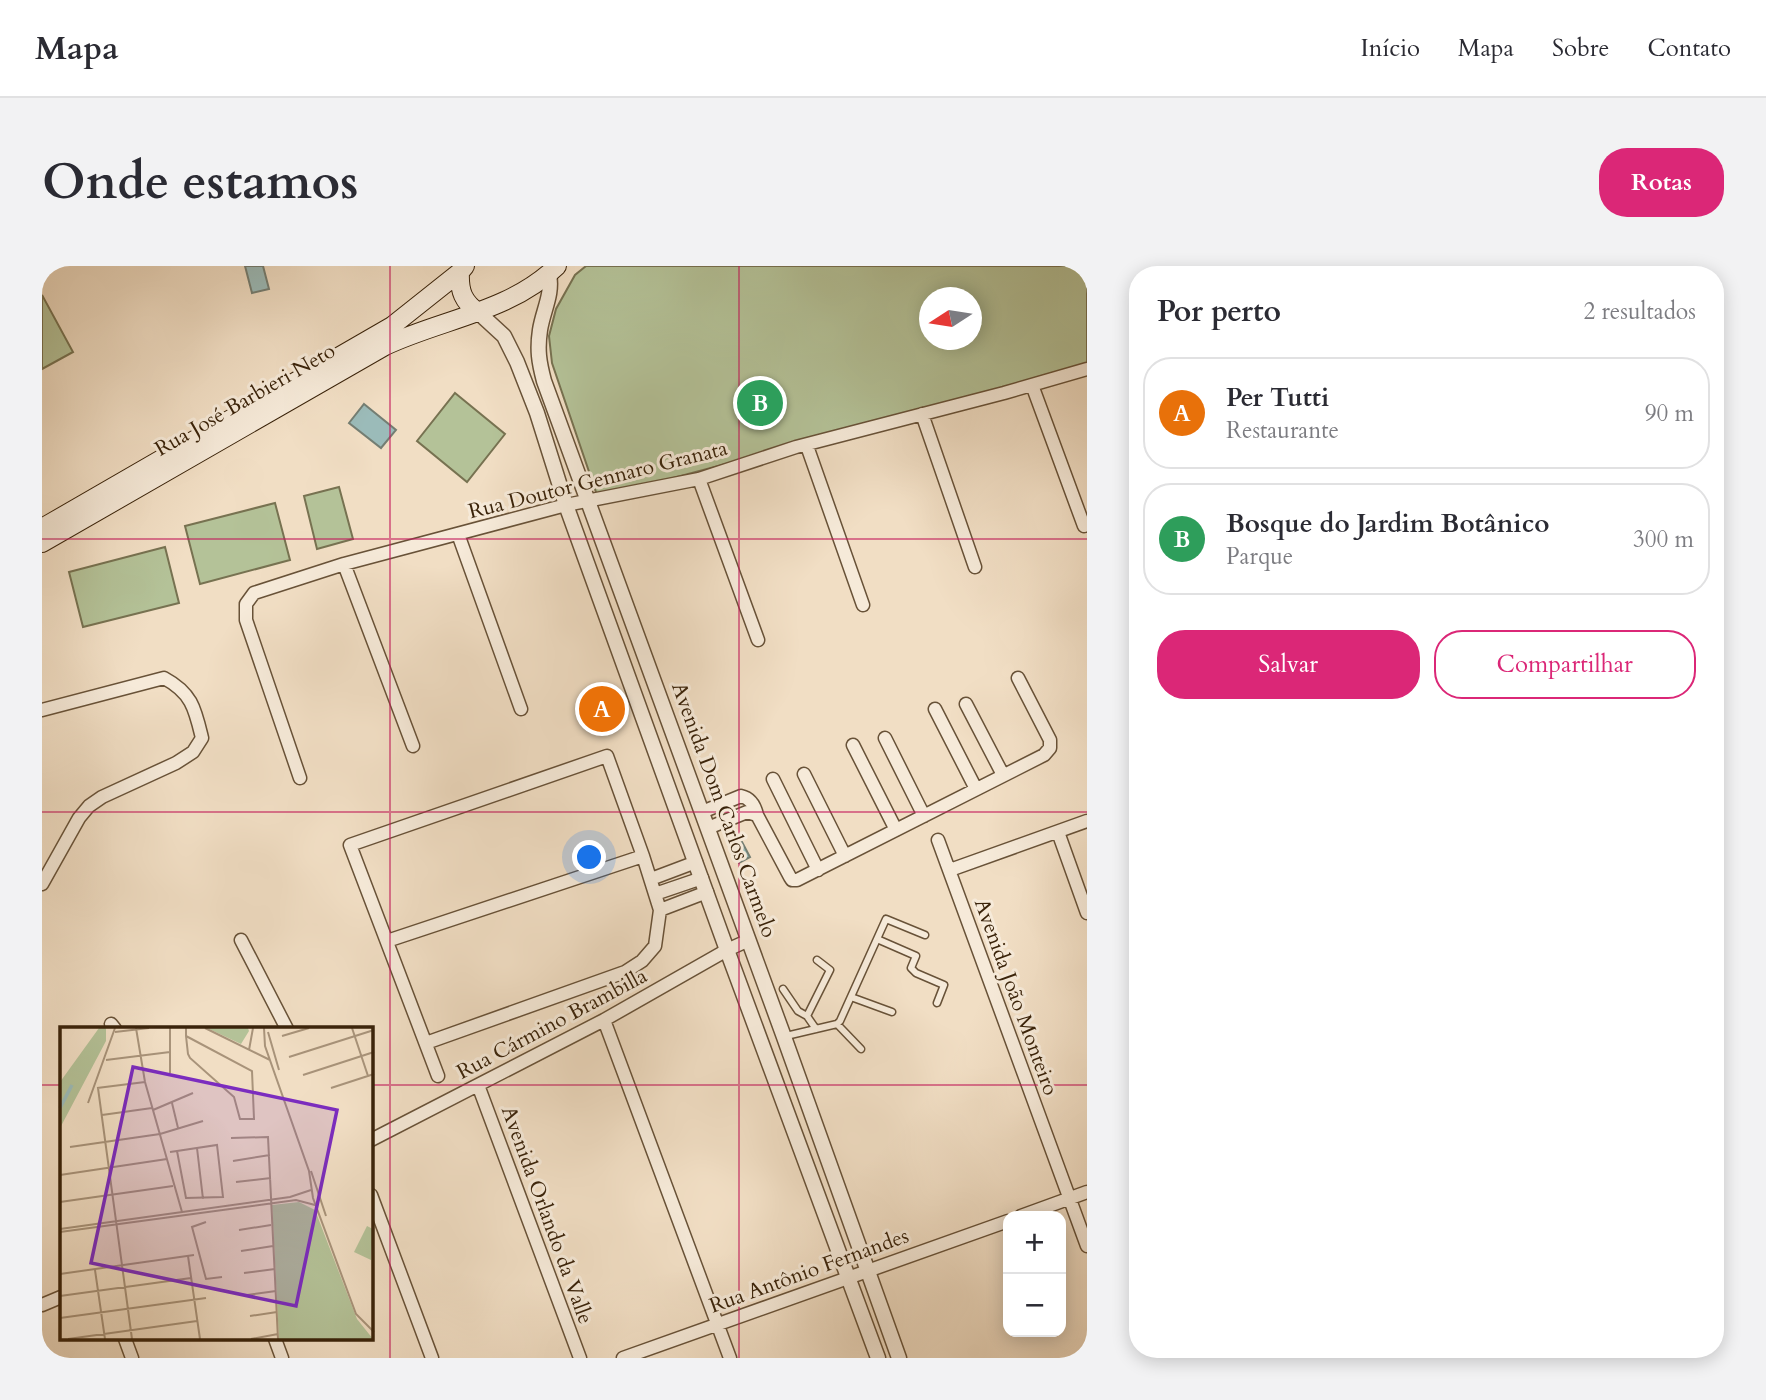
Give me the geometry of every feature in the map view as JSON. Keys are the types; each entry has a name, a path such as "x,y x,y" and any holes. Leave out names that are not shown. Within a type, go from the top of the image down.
{"main road":[{"name":"Rua José Barbieri Neto","path":"42,527 392,326 462,269"},
{"path":"462,269 460,283 463,296 469,306 479,313"},
{"name":"Rua José Barbieri Neto","path":"42,543 385,346 461,317 479,313 517,295 551,269"}],"street":[{"name":"Avenida Dom Carlos Carmelo","path":"551,269 551,286 540,330 537,356 548,394 899,1358"},
{"name":"Avenida Dom Carlos Carmelo","path":"479,313 503,336 517,362 537,413 566,505 878,1358"},
{"name":"Rua Doutor Gennaro Granata","path":"300,778 246,620 246,604 254,593 344,564 566,505 699,479 796,447 1087,369"},
{"path":"1031,385 1084,526"},
{"path":"922,414 975,567"},
{"path":"807,446 863,605"},
{"path":"699,479 758,640"},
{"path":"458,534 521,709"},
{"path":"344,564 412,746"},
{"path":"631,683 652,676"},
{"path":"42,710 164,678 189,696 202,738 194,752 176,763 102,797 89,806 79,818 42,884"},
{"path":"702,812 741,796 751,801 792,880 797,880 1044,755 1050,748 1050,740 1018,678"},
{"path":"966,704 1003,775"},
{"path":"935,709 976,789"},
{"path":"885,738 924,817"},
{"path":"853,745 896,830"},
{"path":"425,1043 625,972 642,961 654,946 660,910 607,756 350,845 387,941 425,1043 438,1076"},
{"path":"804,774 845,856"},
{"path":"772,779 818,870"},
{"path":"708,828 747,812 757,815"},
{"path":"950,870 1087,821"},
{"path":"1058,832 1087,913"},
{"name":"Avenida João Monteiro","path":"938,840 1087,1246"},
{"path":"387,941 643,856"},
{"path":"651,879 696,862"},
{"path":"655,894 704,885"},
{"path":"660,910 704,885"},
{"path":"241,940 286,1027"},
{"name":"Rua Cármino Brambilla","path":"373,1139 604,1020 749,940"},
{"path":"604,1020 730,1358"},
{"name":"Avenida Orlando da Valle","path":"478,1085 579,1358"},
{"path":"795,1131 815,1123"},
{"path":"1035,1211 1087,1192"},
{"path":"373,1200 432,1358"},
{"name":"Rua Antônio Fernandes","path":"623,1358 1003,1223"},
{"path":"42,1305 60,1297"},
{"path":"125,1340 132,1358"},
{"path":"275,1340 282,1358"}],"lane":[{"path":"784,1037 840,1021 886,919 925,935"},
{"path":"877,939 916,956 911,968 916,973 944,985 937,1003"},
{"path":"807,1016 830,970 817,960"},
{"path":"783,989 798,1011 807,1016 816,1029"},
{"path":"851,996 892,1012"},
{"path":"837,1024 861,1049"}],"green space":[{"path":"586,266 1087,266 1087,368 598,498 552,363 549,336 556,309 575,275"},
{"path":"42,295 73,352 42,369"},
{"path":"455,393 505,434 467,482 417,441"},
{"path":"339,487 353,539 317,549 304,496"},
{"path":"275,503 290,560 200,584 185,526"},
{"path":"165,547 179,603 83,627 69,572"}],"water":[{"path":"245,266 263,266 269,289 252,293"},
{"path":"364,404 396,430 381,448 349,423"},
{"path":"742,842 750,857 739,863 731,848"}],"place":[{"name":"Bosque do Jardim Botânico","path":"760,403"},
{"name":"Per Tutti","path":"602,709"}]}
